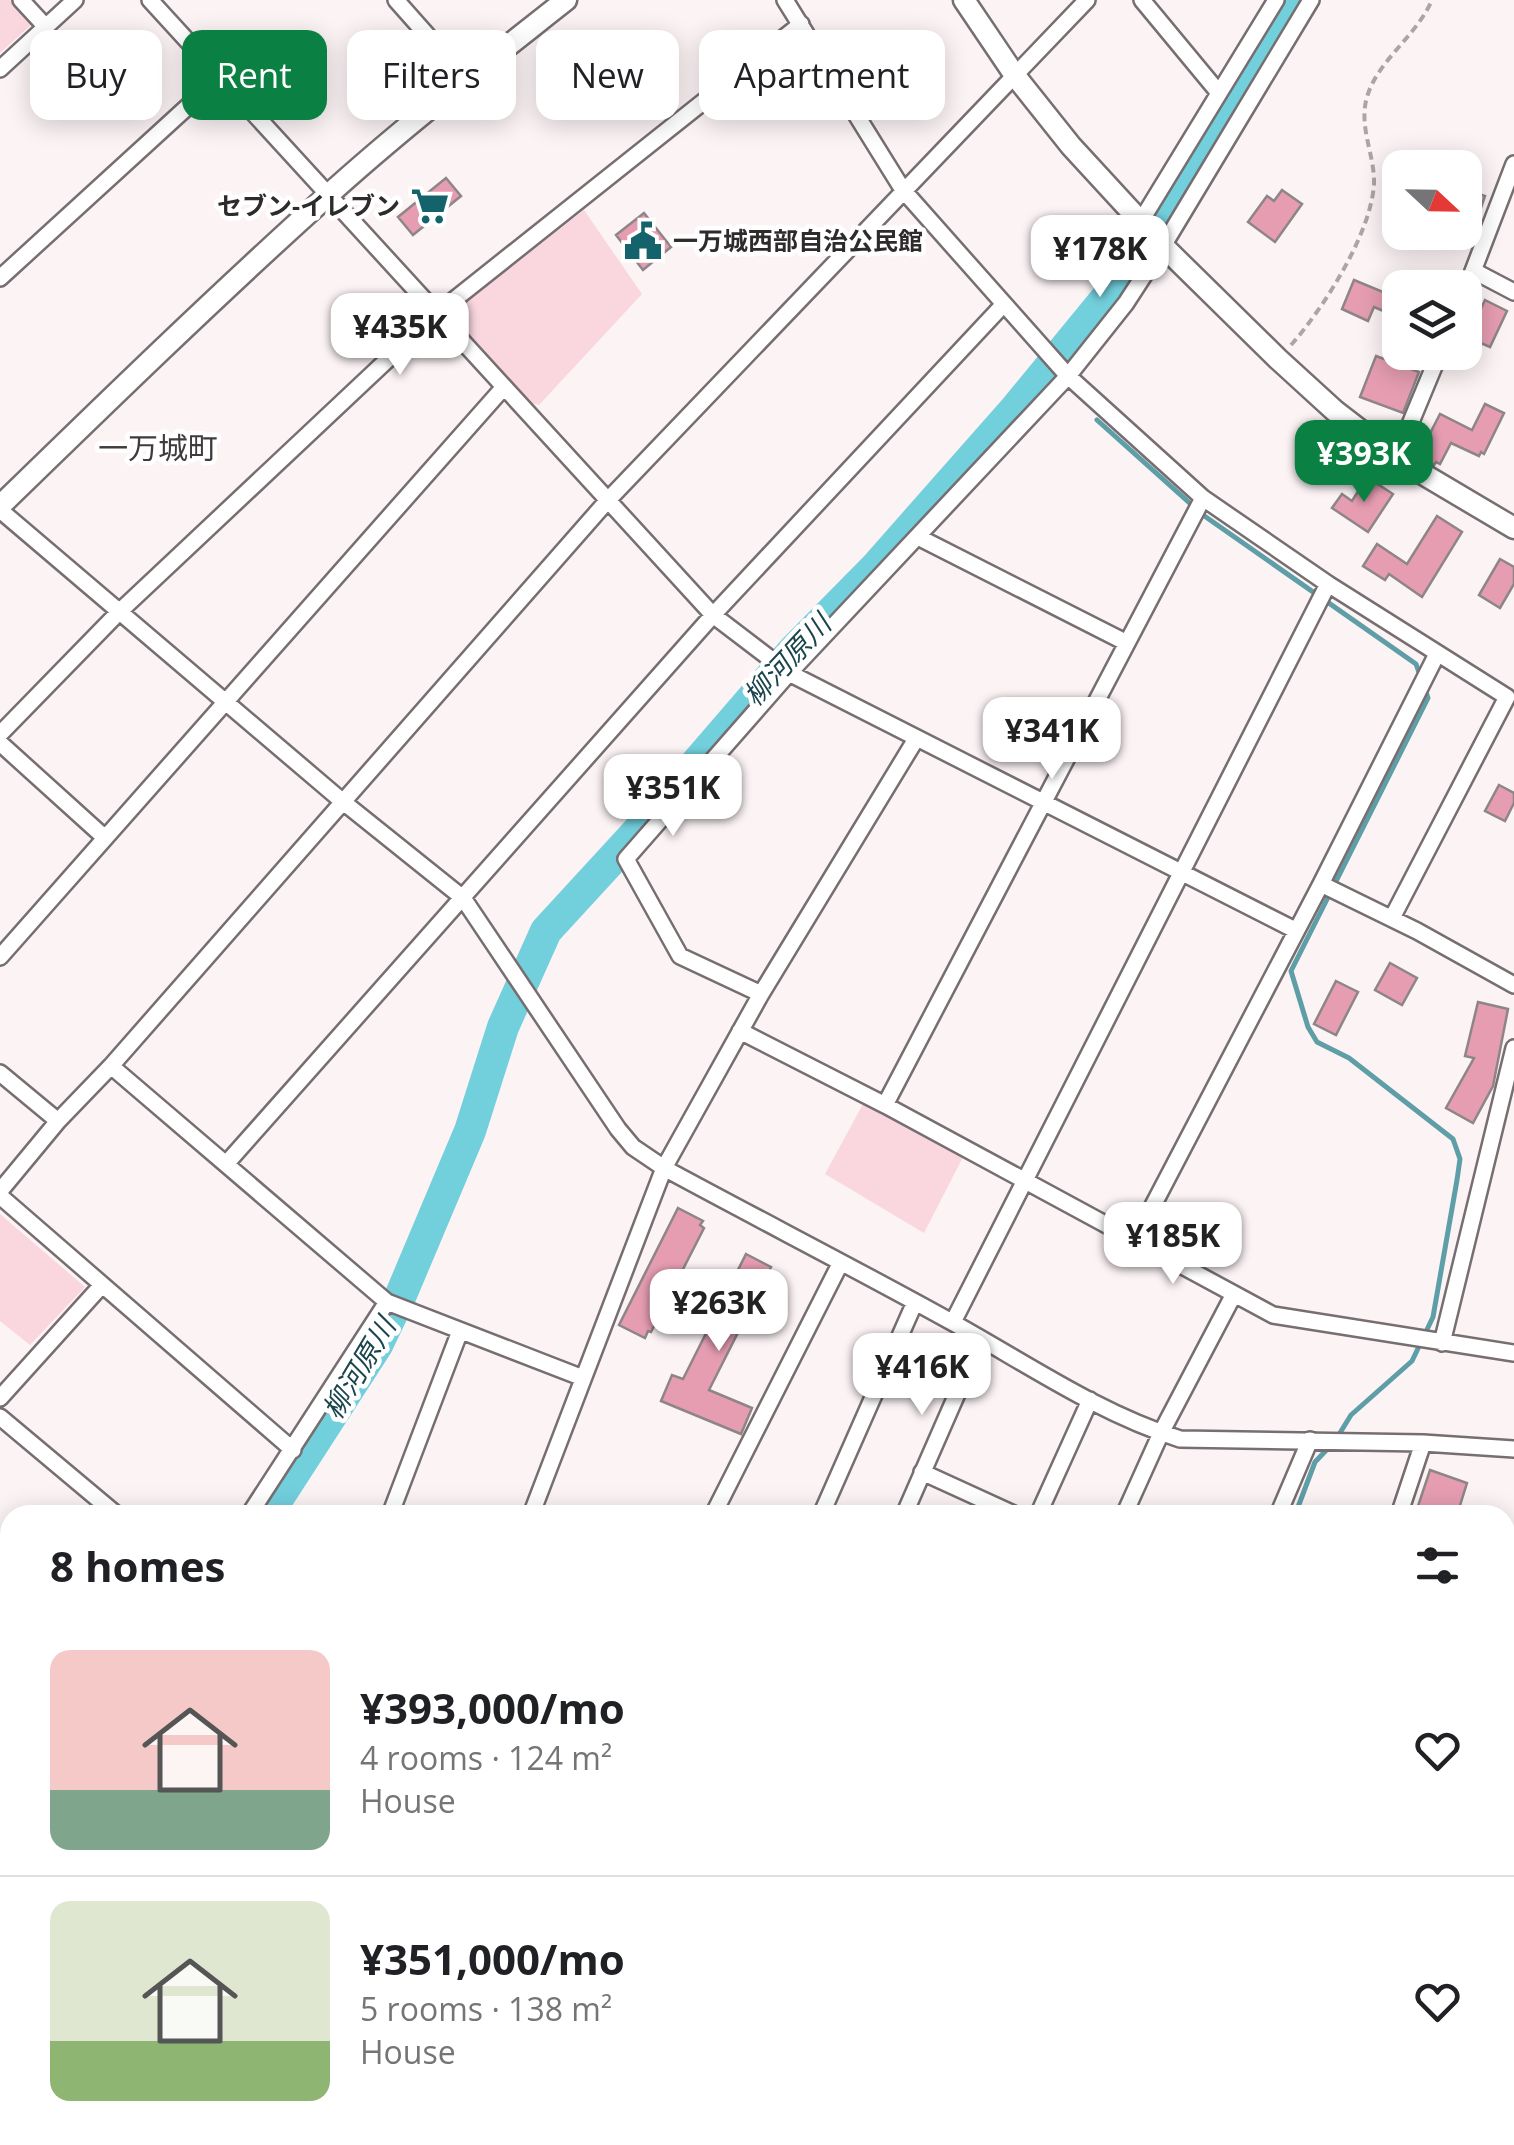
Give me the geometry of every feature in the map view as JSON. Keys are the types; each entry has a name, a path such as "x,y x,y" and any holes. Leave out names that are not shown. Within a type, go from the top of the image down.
{"street":[{"path":"21,0 46,26"},
{"path":"0,69 75,0"},
{"path":"150,0 182,36"},
{"path":"396,0 423,30"},
{"path":"785,0 903,190 1068,376 1203,498 1328,584 1507,697 1392,918"},
{"path":"964,0 1016,77 1071,146 1278,359 1335,411 1396,458 1514,528"},
{"path":"293,1450 0,1194 58,1122 608,500 1087,0"},
{"path":"1142,0 1219,93"},
{"path":"1141,221 1276,0"},
{"path":"760,994 680,956 626,858 789,673 1068,376 1164,246 1310,0"},
{"path":"516,34 551,4"},
{"path":"0,734 118,613 435,315 801,24"},
{"path":"0,278 182,112"},
{"path":"258,120 713,616 789,673 1295,930"},
{"path":"416,120 328,195 166,344 0,508 118,613 464,898 618,1129 633,1147 664,1168 1090,1400 1161,1433 1180,1439 1514,1448"},
{"path":"1474,270 1514,164"},
{"path":"1482,274 1514,292"},
{"path":"226,1164 713,616 1003,305"},
{"path":"1396,458 1433,370"},
{"path":"0,957 504,387"},
{"path":"884,1104 1203,498"},
{"path":"918,537 1126,642"},
{"path":"953,1322 1328,584"},
{"path":"1135,1240 1436,654"},
{"path":"535,1505 664,1168 760,994 916,740"},
{"path":"0,743 104,837"},
{"path":"1321,884 1514,985"},
{"path":"740,1031 884,1104 1272,1315 1514,1353"},
{"path":"1442,1343 1514,1048"},
{"path":"111,1066 387,1302 583,1378"},
{"path":"0,1074 58,1122"},
{"path":"719,1505 840,1264"},
{"path":"0,1398 102,1285"},
{"path":"1129,1505 1161,1433 1234,1294"},
{"path":"255,1505 387,1302"},
{"path":"825,1505 915,1302"},
{"path":"394,1505 460,1330"},
{"path":"908,1505 981,1339"},
{"path":"1043,1505 1090,1400"},
{"path":"0,1416 105,1505"},
{"path":"1282,1505 1310,1440"},
{"path":"1402,1505 1423,1444"},
{"path":"922,1472 994,1505"}],"path":[{"path":"1278,359 1313,320 1336,286 1368,210 1374,182 1364,124 1368,93 1390,57 1423,21 1432,0"}],"shaded area":[{"path":"0,0 10,0 32,24 0,53"},
{"path":"584,210 642,294 539,405 530,403 452,321 453,312"},
{"path":"863,1104 963,1157 924,1233 825,1174"},
{"path":"0,1214 85,1287 30,1345 0,1321"}],"building":[{"name":"セブン-イレブン","path":"446,178 461,196 413,235 398,217"},
{"path":"1282,190 1302,204 1275,242 1248,222 1267,196 1274,201"},
{"name":"一万城西部自治公民館","path":"644,213 671,247 643,270 616,235"},
{"path":"1354,280 1382,292 1382,310 1374,307 1368,321 1342,309"},
{"path":"1485,300 1507,311 1490,347 1482,343"},
{"path":"1376,356 1382,358 1382,370 1419,372 1403,413 1360,397"},
{"path":"1485,404 1504,413 1484,454 1479,456 1451,443 1440,464 1434,465 1419,455 1440,414 1472,430"},
{"path":"1367,477 1393,494 1368,532 1332,508 1342,494 1352,501"},
{"path":"1437,516 1462,532 1422,597 1389,574 1385,580 1363,566 1377,544 1407,564"},
{"path":"1500,559 1514,567 1514,584 1500,608 1479,595"},
{"path":"1499,785 1514,793 1514,803 1505,821 1485,811"},
{"path":"1390,963 1417,978 1402,1005 1375,990"},
{"path":"1336,981 1358,992 1336,1035 1314,1024"},
{"path":"1478,1002 1508,1009 1493,1086 1473,1123 1446,1108 1474,1058 1465,1056"},
{"path":"678,1208 703,1221 700,1225 704,1228 645,1338 619,1325"},
{"path":"746,1254 771,1267 709,1390 752,1408 741,1434 661,1401 672,1375 683,1379"},
{"path":"1430,1470 1467,1483 1460,1505 1418,1505"}],"waterway":[{"name":"柳河原川","path":"273,1505 377,1345 400,1297 470,1131 503,1027 546,931 794,650 875,568 1017,407 1127,273 1290,0"},
{"path":"1097,420 1203,515 1416,664 1421,678"},
{"path":"1299,1505 1315,1462 1335,1441 1351,1415 1412,1361 1433,1317 1457,1180 1460,1159 1453,1139 1349,1058 1317,1042 1308,1027 1291,971 1428,698 1425,689"}],"place":[{"name":"セブン-イレブン","path":"430,206"},
{"name":"一万城西部自治公民館","path":"643,241"}],"district":[{"name":"一万城町","path":"158,449"}]}
